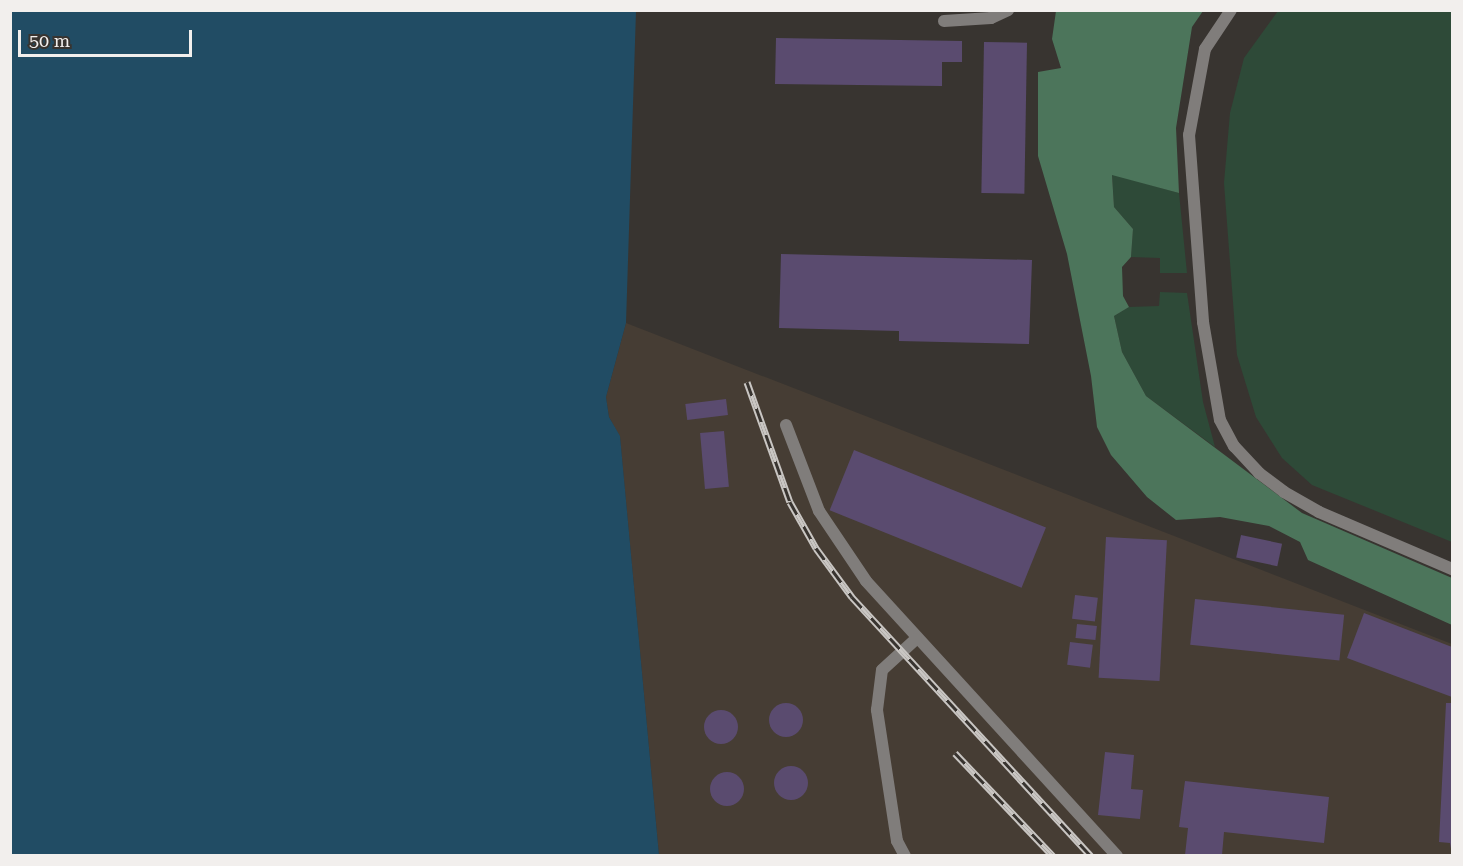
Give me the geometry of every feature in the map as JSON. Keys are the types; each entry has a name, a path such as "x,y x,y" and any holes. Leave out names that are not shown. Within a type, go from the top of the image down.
{"street":[{"path":"944,21 991,18 1008,10"},
{"path":"1231,10 1205,49 1189,135 1203,322 1220,420 1234,446 1259,473 1284,492 1319,512 1452,569"},
{"path":"786,425 819,511 866,581 916,639 1117,855"},
{"path":"904,855 897,841 877,710 882,670 916,639"}],"shaded area":[{"path":"626,323 1452,644 1452,855 659,855 620,437 609,417 606,397"}],"green space":[{"path":"1056,11 1203,11 1192,27 1176,128 1179,193 1112,175 1114,207 1133,229 1131,257 1122,267 1123,296 1129,307 1114,316 1122,352 1146,396 1302,513 1452,578 1452,625 1308,560 1300,542 1269,526 1220,517 1176,520 1147,497 1111,455 1097,427 1091,376 1067,254 1038,156 1038,72 1061,68 1052,39"},
{"path":"1278,11 1452,11 1452,542 1312,485 1282,458 1256,417 1237,355 1224,183 1230,113 1244,58"},
{"path":"1112,174 1179,193 1187,273 1160,273 1160,258 1131,257 1133,229 1114,207"},
{"path":"1160,292 1187,293 1203,402 1215,447 1146,396 1122,352 1114,316 1129,307 1159,306"}],"water":[{"path":"10,11 636,11 626,323 606,397 609,417 620,436 659,855 11,855"}],"building":[{"path":"776,38 962,41 962,62 942,62 942,86 775,84"},
{"path":"984,42 1027,43 1024,194 981,193"},
{"path":"781,254 1032,260 1029,344 899,341 899,331 779,328"},
{"path":"726,399 728,415 687,420 685,404"},
{"path":"724,431 729,487 705,489 700,433"},
{"path":"854,450 1046,528 1022,588 830,510"},
{"path":"1241,535 1282,544 1277,566 1236,557"},
{"path":"1106,537 1167,540 1160,681 1099,678"},
{"path":"1075,595 1098,598 1095,622 1072,619"},
{"path":"1195,599 1344,615 1339,660 1190,645"},
{"path":"1364,613 1452,647 1452,697 1347,658"},
{"path":"1077,624 1097,626 1095,640 1076,638"},
{"path":"1070,642 1093,645 1090,668 1067,665"},
{"path":"786,703 798,708 803,720 798,732 786,737 774,732 769,720 774,708"},
{"path":"1446,703 1452,703 1452,855 1450,843 1439,842"},
{"path":"721,710 733,715 738,727 733,739 721,744 709,739 704,727 709,715"},
{"path":"1105,752 1134,755 1131,789 1143,790 1140,819 1098,815"},
{"path":"791,766 803,771 808,783 803,795 791,800 779,795 774,783 779,771"},
{"path":"727,772 739,777 744,789 739,801 727,806 715,801 710,789 715,777"},
{"path":"1185,781 1329,797 1324,843 1224,832 1222,855 1185,855 1188,828 1179,827"}],"railway":[{"path":"747,382 790,502 816,548 852,597 1091,856"},
{"path":"955,753 1053,856"}]}
